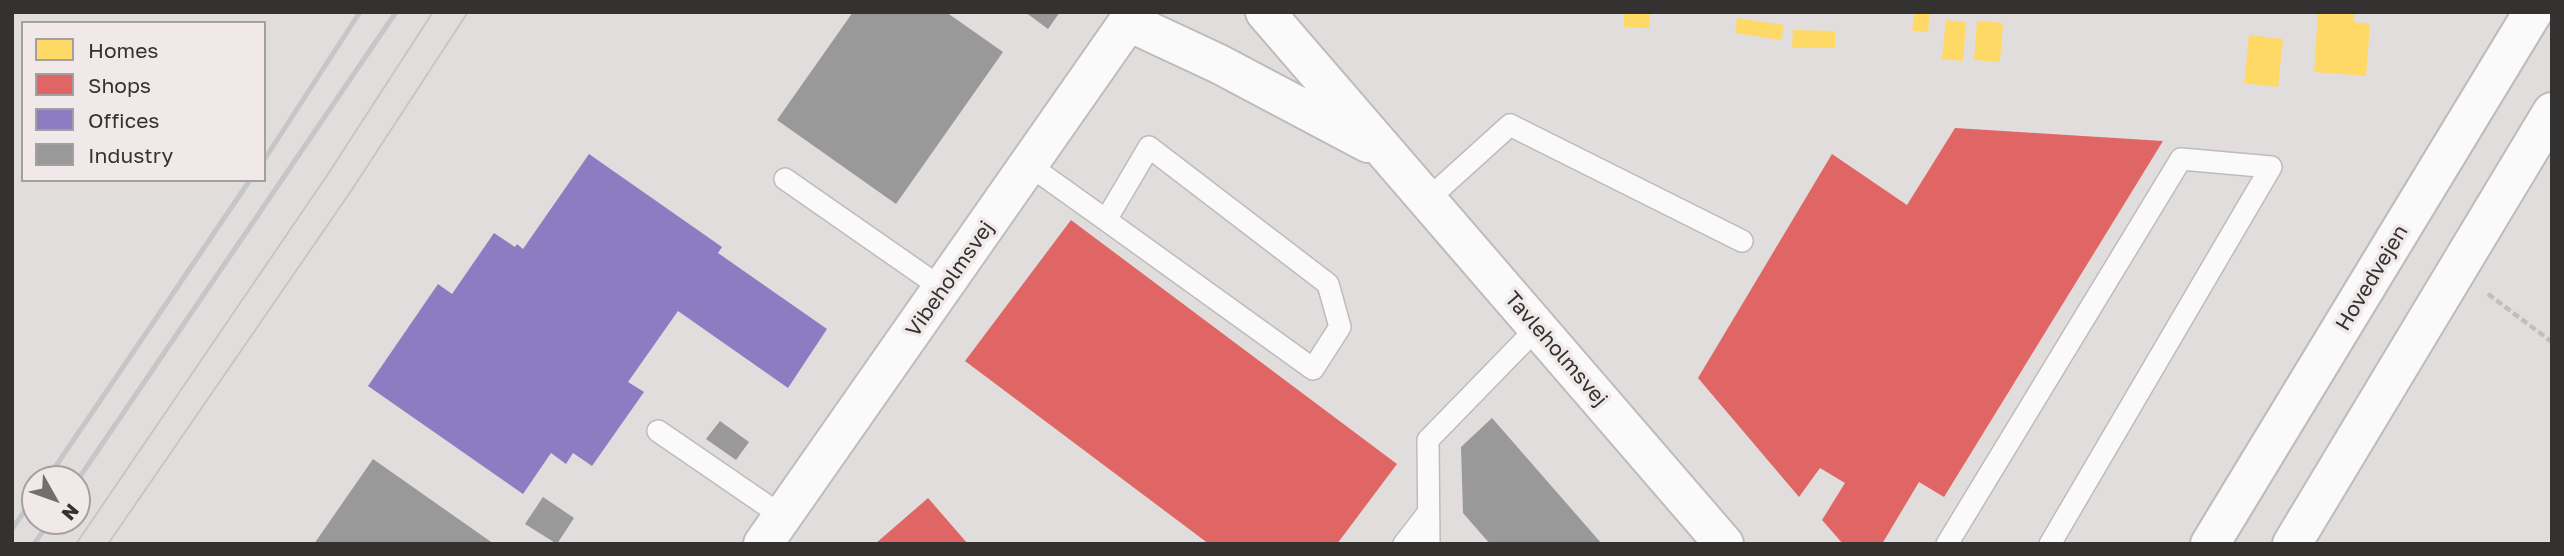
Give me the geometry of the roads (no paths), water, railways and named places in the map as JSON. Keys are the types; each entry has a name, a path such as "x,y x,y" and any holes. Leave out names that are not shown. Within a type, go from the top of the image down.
{"street":[{"name":"Tavleholmsvej","path":"1265,12 1724,544"},
{"name":"Hovedvejen","path":"2210,544 2533,12"},
{"name":"Tavleholmsvej","path":"1132,17 1388,154"},
{"name":"Vibeholmsvej","path":"770,536 1132,17"},
{"path":"2292,544 2552,112"}],"lane":[{"path":"1427,200 1510,125 1742,241"},
{"path":"1029,165 1313,369 1340,327 1328,284 1149,147 1106,220"},
{"path":"1947,544 2181,159 2271,167 2050,544"},
{"path":"785,179 943,289"},
{"path":"1429,544 1428,440 1537,328"},
{"path":"658,431 770,536"},
{"path":"1404,544 1428,513"}],"tram line":[{"path":"76,544 328,174 433,12"},
{"path":"108,544 351,191 468,12"}],"railway":[{"path":"266,157 360,12"},
{"path":"88,465 396,12"},
{"path":"57,465 249,182"},
{"path":"12,529 21,516"},
{"path":"34,544 40,535"}]}
